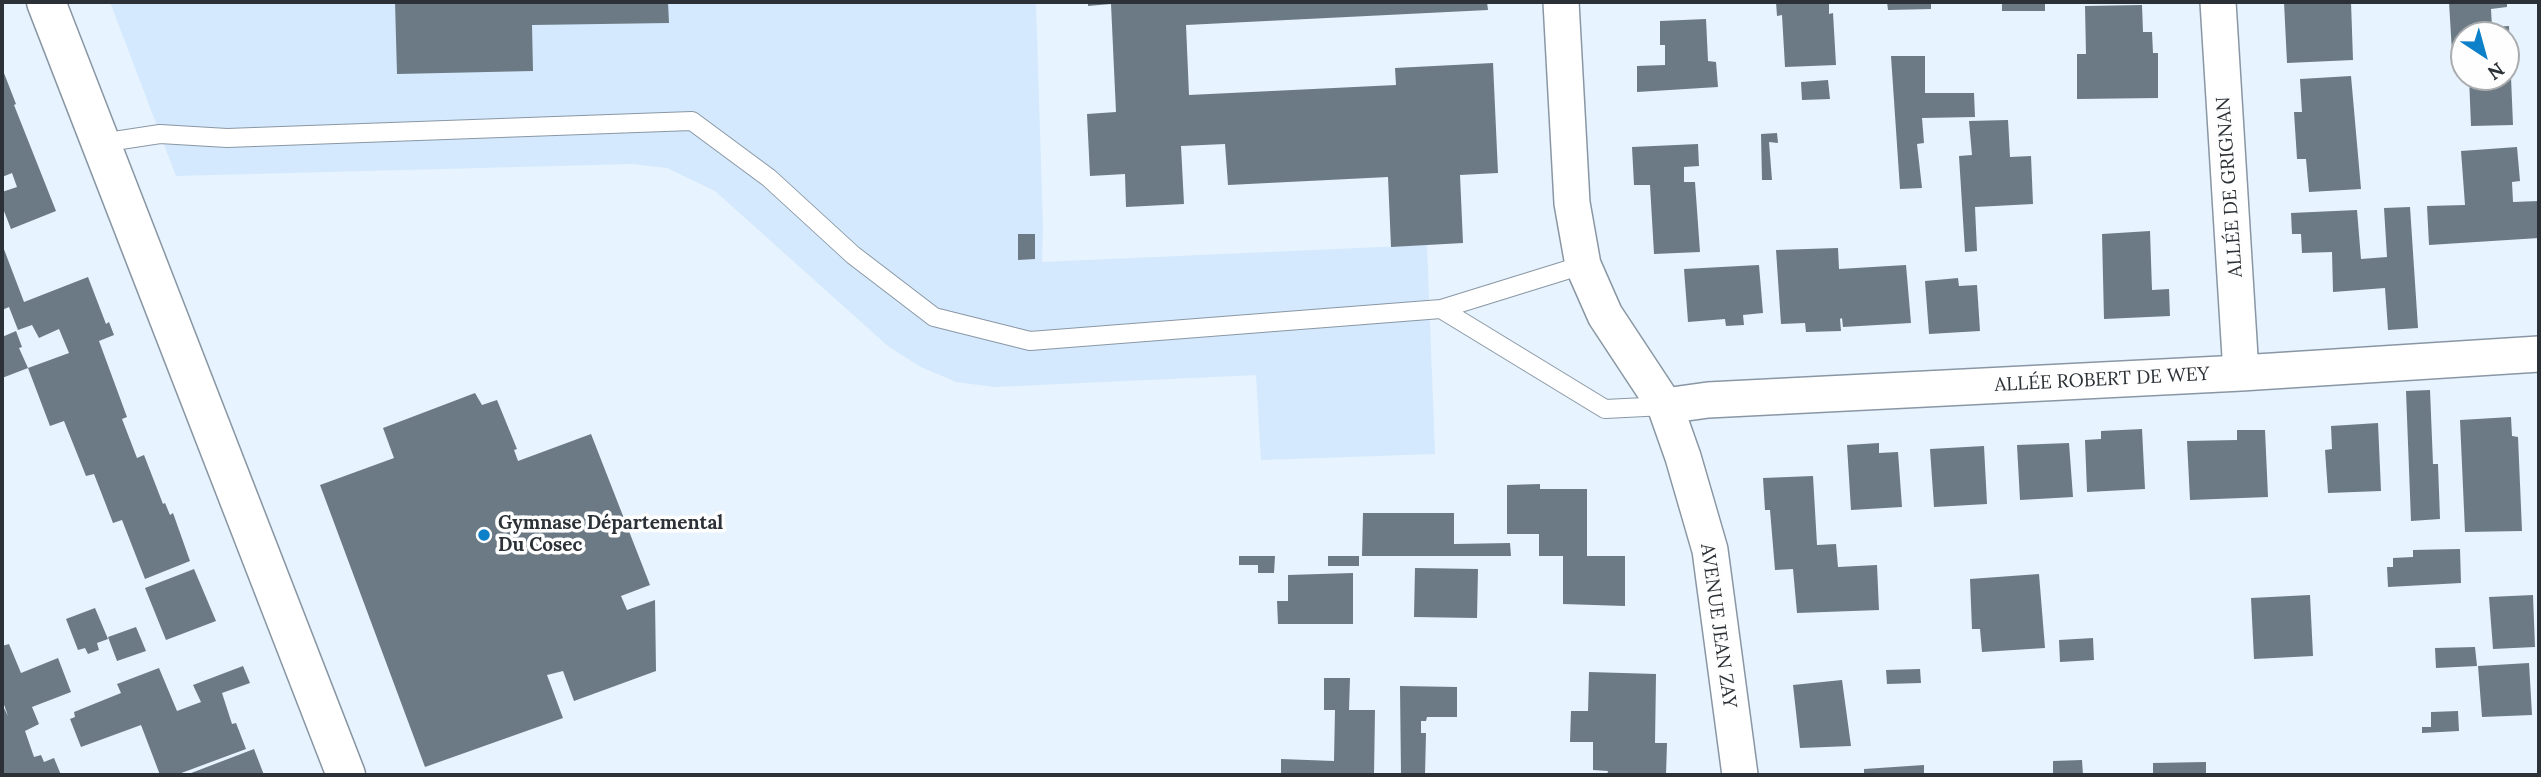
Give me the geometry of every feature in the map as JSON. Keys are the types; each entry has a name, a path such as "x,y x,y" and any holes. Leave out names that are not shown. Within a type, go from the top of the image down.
{"street":[{"path":"46,2 346,775"},
{"name":"AVENUE JEAN ZAY","path":"1561,2 1572,203 1583,265 1605,315 1665,406 1683,457 1710,550 1740,775"},
{"name":"ALLÉE DE GRIGNAN","path":"2218,2 2241,373"},
{"name":"ALLÉE ROBERT DE WEY","path":"1665,406 1708,400 2241,373 2539,354"}],"lane":[{"path":"101,143 160,134 227,138 692,121 769,178 853,255 934,317 1030,341 1441,309 1583,265"},
{"path":"1441,309 1605,409 1665,406"}],"shaded area":[{"path":"110,2 1036,2 1042,262 1427,245 1435,454 1261,460 1256,375 995,387 956,382 921,367 889,347 715,191 667,168 632,164 176,176"}],"building":[{"path":"395,2 668,2 669,23 532,25 533,71 397,74"},
{"path":"1088,2 1487,2 1488,10 1186,25 1189,95 1396,85 1395,68 1493,63 1498,173 1460,175 1463,243 1391,247 1388,177 1228,185 1225,144 1181,146 1184,204 1126,207 1125,174 1090,176 1087,114 1116,112 1111,4 1088,6"},
{"path":"1776,2 1829,2 1829,14 1833,13 1836,65 1785,67 1782,15 1777,16"},
{"path":"1887,2 1931,2 1931,9 1888,10"},
{"path":"2002,2 2045,2 2045,11 2002,11"},
{"path":"2284,2 2351,2 2353,60 2287,63"},
{"path":"2449,2 2507,2 2507,7 2491,9 2492,21 2450,21"},
{"path":"2142,5 2143,32 2152,32 2153,53 2158,53 2158,98 2077,99 2077,54 2086,54 2085,6"},
{"path":"1706,19 1708,61 1716,62 1718,87 1637,92 1637,66 1665,65 1665,45 1660,45 1660,21"},
{"path":"1891,56 1925,56 1925,93 1974,93 1975,117 1922,118 1924,143 1917,144 1922,188 1900,189"},
{"path":"2,68 56,211 11,229 2,206 2,192 17,187 12,173 2,177"},
{"path":"2351,76 2361,189 2309,192 2306,159 2297,159 2294,112 2302,112 2300,79"},
{"path":"1828,80 1830,99 1802,100 1801,82"},
{"path":"2470,91 2512,91 2513,125 2471,126"},
{"path":"2008,120 2010,157 2031,156 2033,204 1975,207 1977,251 1965,252 1959,156 1972,155 1969,121"},
{"path":"1777,133 1778,143 1769,142 1772,180 1762,180 1761,134"},
{"path":"1698,144 1699,166 1684,167 1684,182 1695,182 1700,252 1654,254 1650,185 1634,185 1632,147"},
{"path":"2517,147 2520,181 2512,182 2513,202 2539,201 2539,238 2429,245 2427,206 2465,205 2461,151"},
{"path":"2410,207 2418,328 2388,330 2385,288 2333,292 2332,252 2302,253 2301,234 2292,234 2291,213 2357,210 2361,259 2387,257 2384,208"},
{"path":"2150,231 2152,290 2169,289 2170,316 2104,319 2102,234"},
{"path":"1018,234 1035,234 1035,259 1018,260"},
{"path":"2,244 24,302 88,277 106,324 109,322 114,335 99,341 127,417 122,419 137,458 144,455 163,504 165,503 170,515 173,513 190,561 145,579 122,520 113,523 94,474 86,476 64,421 50,426 28,368 69,353 59,329 39,338 32,325 18,330 9,307 2,310"},
{"path":"1838,248 1839,269 1906,265 1911,323 1843,327 1842,318 1841,331 1806,332 1805,323 1781,324 1776,250"},
{"path":"1759,265 1763,313 1743,315 1744,325 1726,326 1725,319 1688,322 1684,269"},
{"path":"1958,278 1959,286 1977,285 1980,331 1929,334 1925,281"},
{"path":"16,331 22,347 19,348 28,368 2,378 2,337"},
{"path":"2430,390 2433,464 2438,464 2440,519 2411,521 2406,391"},
{"name":"Gymnase Départemental Du Cosec","path":"475,393 482,405 497,400 517,449 514,450 518,461 591,434 650,585 621,596 627,610 655,600 656,671 574,701 563,671 547,675 563,718 425,767 320,485 394,458 383,428"},
{"path":"2511,417 2512,436 2518,437 2522,531 2465,532 2460,420"},
{"path":"2378,423 2381,491 2328,493 2325,450 2332,449 2331,426"},
{"path":"2142,429 2145,489 2087,492 2085,440 2101,439 2101,431"},
{"path":"2237,430 2265,430 2268,497 2190,500 2187,441 2237,440"},
{"path":"1879,443 1879,453 1898,452 1902,507 1851,510 1847,445"},
{"path":"2069,443 2073,497 2020,500 2017,445"},
{"path":"1984,446 1987,504 1934,507 1930,449"},
{"path":"1813,476 1817,545 1836,544 1838,567 1877,565 1879,610 1797,613 1793,569 1775,570 1770,510 1765,510 1763,478"},
{"path":"1540,484 1540,489 1587,489 1587,556 1625,556 1625,606 1563,604 1563,556 1539,556 1539,534 1507,534 1507,485"},
{"path":"1363,513 1454,513 1454,544 1510,543 1511,556 1362,556"},
{"path":"2460,549 2461,583 2388,587 2387,567 2393,567 2393,558 2413,557 2413,550"},
{"path":"1239,556 1275,556 1274,573 1258,573 1258,565 1239,565"},
{"path":"1328,556 1359,556 1359,566 1328,566"},
{"path":"1415,568 1478,569 1477,618 1414,617"},
{"path":"194,569 216,621 166,640 145,588"},
{"path":"1353,573 1353,624 1278,624 1277,601 1288,601 1288,575"},
{"path":"2039,574 2045,648 1982,652 1980,629 1972,629 1970,579"},
{"path":"2310,595 2313,656 2254,659 2251,598"},
{"path":"2533,595 2535,647 2493,649 2489,597"},
{"path":"95,608 108,639 97,643 99,650 88,654 85,648 78,650 66,619"},
{"path":"136,627 146,651 117,661 108,637"},
{"path":"2093,638 2094,660 2060,662 2059,640"},
{"path":"9,644 21,673 58,658 71,692 32,707 39,724 25,731 34,757 41,755 44,762 54,758 61,775 2,775 2,704 8,716 2,699 2,646"},
{"path":"2475,647 2477,666 2436,668 2435,648"},
{"path":"2529,663 2532,715 2482,717 2478,666"},
{"path":"243,666 250,683 222,693 232,724 236,723 246,749 176,775 160,775 141,725 81,747 70,719 75,717 74,712 121,693 117,684 159,668 177,711 201,702 193,685"},
{"path":"1920,669 1921,683 1887,684 1886,670"},
{"path":"1589,672 1656,674 1655,743 1667,743 1666,775 1607,775 1608,771 1593,770 1593,742 1570,742 1571,711 1588,711"},
{"path":"1324,678 1350,678 1349,710 1375,710 1374,775 1281,775 1281,759 1334,761 1335,710 1324,710"},
{"path":"1842,680 1851,746 1800,748 1793,685"},
{"path":"1400,686 1457,687 1457,717 1427,717 1426,721 1421,721 1421,733 1426,733 1425,775 1401,775"},
{"path":"2458,711 2459,731 2422,733 2422,727 2431,727 2431,712"},
{"path":"254,749 264,775 186,775"},
{"path":"2082,760 2083,775 2053,775 2053,761"},
{"path":"2206,762 2206,775 2153,775 2153,763"},
{"path":"1924,765 1924,775 1864,775 1864,769"}],"place":[{"name":"Gymnase Départemental Du Cosec","path":"484,535"}]}
